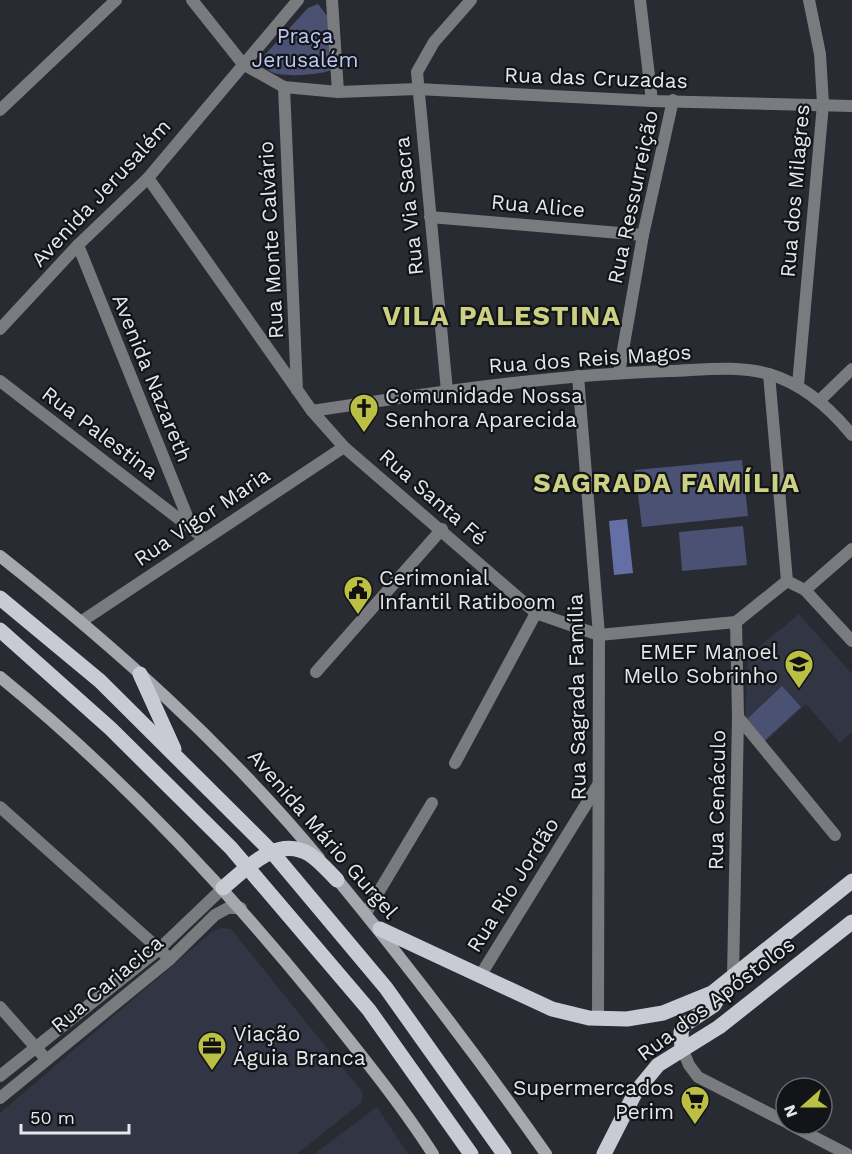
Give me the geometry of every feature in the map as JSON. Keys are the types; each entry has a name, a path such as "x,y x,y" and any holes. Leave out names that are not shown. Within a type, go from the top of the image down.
{"main road":[{"name":"Avenida Mário Gurgel","path":"0,556 82,621 140,674 277,808 380,929 482,1064 546,1154"},
{"path":"0,597 100,681 272,852 386,988 504,1154"},
{"path":"0,630 111,729 248,868 369,1010 471,1154"},
{"path":"140,674 177,757"},
{"path":"0,677 56,723 124,787 223,888 398,1101 433,1154"},
{"path":"223,888 272,852 292,847 311,855 337,880"},
{"name":"Rua dos Apóstolos","path":"380,929 552,1009 597,1018 627,1019 663,1013 696,1001 730,981 852,881"},
{"name":"Rua dos Apóstolos","path":"604,1154 641,1083 658,1065 732,1018 852,922"},
{"path":"682,1048 681,1032 684,1025 714,1005 730,981"}],"street":[{"path":"0,110 116,0"},
{"path":"192,0 243,64"},
{"name":"Avenida Jerusalém","path":"0,329 78,245 148,178 298,0"},
{"path":"332,0 338,92"},
{"name":"Rua Via Sacra","path":"447,391 417,72 434,42 471,0"},
{"path":"640,0 652,101"},
{"name":"Rua dos Milagres","path":"798,385 823,104 820,54 809,0"},
{"name":"Rua das Cruzadas","path":"243,64 284,87 338,92 417,90 652,101 852,106"},
{"name":"Rua Monte Calvário","path":"284,87 297,391"},
{"name":"Rua Ressurreição","path":"619,373 643,235 673,100"},
{"name":"Rua Santa Fé","path":"148,178 297,391 344,447 442,529 536,613 599,635 736,622"},
{"name":"Rua Alice","path":"430,217 643,235"},
{"name":"Avenida Nazareth","path":"78,245 191,526"},
{"name":"Rua dos Reis Magos","path":"312,411 447,391 578,376 741,369 769,374 798,385 819,401 852,435"},
{"path":"819,401 852,369"},
{"path":"769,374 787,581"},
{"name":"Rua Sagrada Família","path":"578,376 599,635 597,1018"},
{"name":"Rua Palestina","path":"0,381 205,539"},
{"name":"Rua Vigor Maria","path":"82,621 344,447"},
{"path":"316,672 442,529"},
{"path":"805,590 852,549"},
{"path":"787,581 805,590 852,641"},
{"path":"736,622 787,581"},
{"path":"455,763 536,613"},
{"name":"Rua Cenáculo","path":"730,981 738,717 736,622"},
{"path":"738,717 836,835"},
{"name":"Rua Rio Jordão","path":"480,976 598,784"},
{"path":"366,913 432,803"},
{"path":"0,807 170,959"},
{"name":"Rua Cariacica","path":"0,1076 158,950 223,888"},
{"name":"Rua Cariacica","path":"0,1098 170,959 215,915 228,908 241,908"},
{"path":"0,1007 46,1059"},
{"path":"682,1048 689,1065 698,1077 774,1116"},
{"path":"813,1136 847,1154"}],"shaded area":[{"path":"627,519 633,573 614,575 609,521"},
{"name":"EMEF Manoel Mello Sobrinho","path":"799,614 852,674 852,732 840,743 806,704 765,742 745,721 748,656"},
{"path":"222,928 231,929 363,1093 362,1102 297,1154 0,1154 0,1113 213,931"},
{"path":"377,1107 408,1154 314,1154"}],"green space":[{"name":"Praça Jerusalém","path":"318,4 328,17 331,70 294,75 269,71 261,59 308,8"},
{"path":"742,460 748,516 642,527 635,470"},
{"path":"743,526 747,565 682,571 679,532"},
{"path":"782,686 801,707 764,741 745,721"}],"place":[{"name":"Comunidade Nossa Senhora Aparecida","path":"364,434"},
{"name":"Cerimonial Infantil Ratiboom","path":"358,616"},
{"name":"EMEF Manoel Mello Sobrinho","path":"799,690"},
{"name":"Viação Águia Branca","path":"212,1072"},
{"name":"Supermercados Perim","path":"695,1126"}],"district":[{"name":"VILA PALESTINA","path":"502,316"},
{"name":"SAGRADA FAMÍLIA","path":"667,483"}]}
